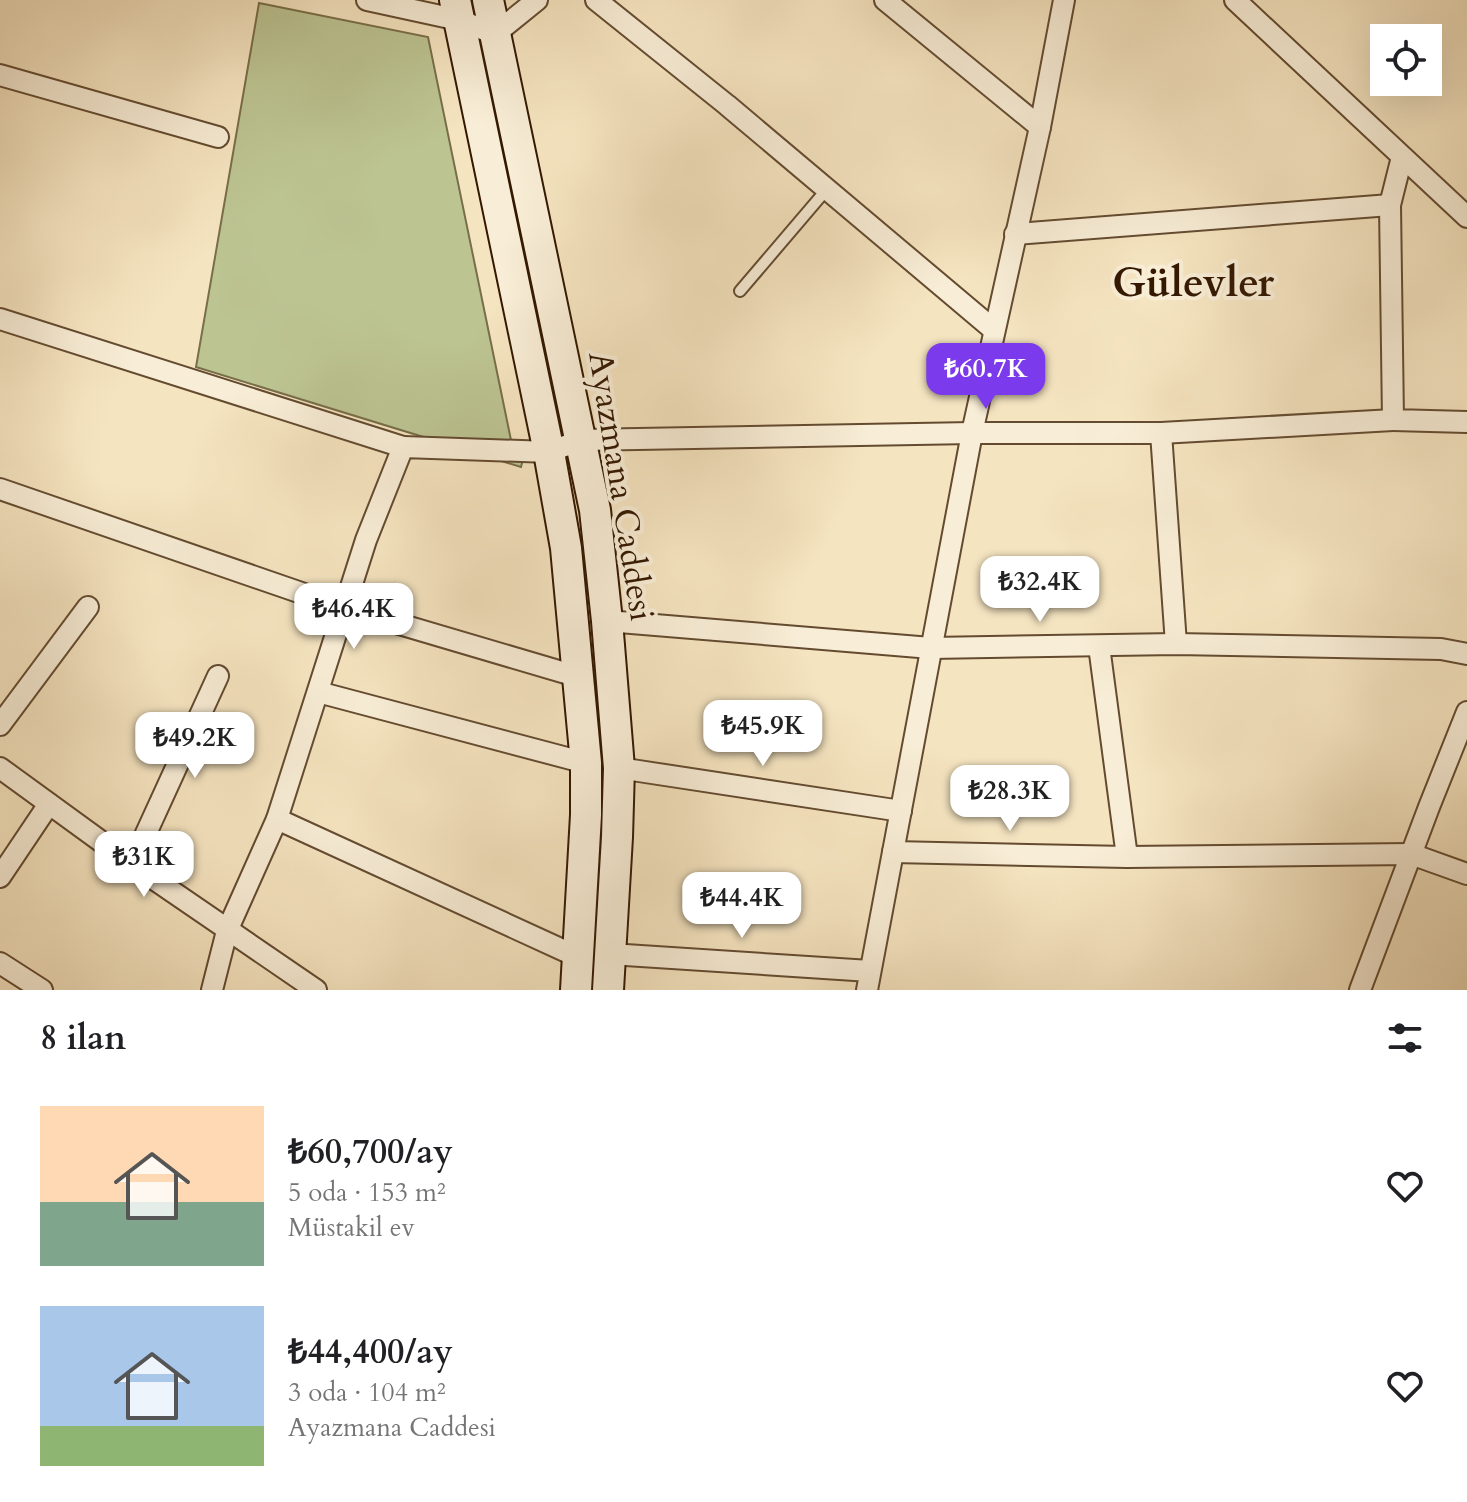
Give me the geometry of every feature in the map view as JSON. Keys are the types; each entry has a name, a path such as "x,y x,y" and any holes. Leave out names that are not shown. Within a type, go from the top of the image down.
{"main road":[{"name":"Ayazmana Caddesi","path":"488,0 595,510 619,768 608,990"},
{"name":"Ayazmana Caddesi","path":"457,10 549,452 566,548 586,763 576,990"}],"street":[{"path":"367,0 457,10 495,34 537,0"},
{"path":"596,0 727,105 994,330"},
{"path":"885,0 1040,127"},
{"path":"610,954 868,980 972,433 1040,127 1064,0"},
{"path":"1235,0 1467,217"},
{"path":"0,75 218,137"},
{"path":"1393,420 1390,205 1402,157"},
{"path":"1015,234 1390,205"},
{"path":"0,319 403,447 549,452 581,440 1161,433 1393,420 1467,422"},
{"path":"1161,433 1176,644"},
{"path":"212,990 227,931 277,819 366,540 403,447"},
{"path":"0,489 345,608 579,677"},
{"path":"0,725 88,607"},
{"path":"607,621 931,648 1176,644 1441,649 1467,654"},
{"path":"1099,646 1127,857"},
{"path":"132,864 218,676"},
{"path":"318,692 586,763"},
{"path":"1360,990 1467,712"},
{"path":"0,768 227,931 316,990"},
{"path":"619,768 901,811"},
{"path":"0,877 49,804"},
{"path":"277,819 578,957"},
{"path":"893,852 1127,857 1411,854 1467,874"},
{"path":"0,963 42,990"}],"lane":[{"path":"740,291 827,189"}],"green space":[{"path":"259,3 428,37 512,445 523,459 521,467 196,367"}],"district":[{"name":"Gülevler","path":"1193,281"}]}
